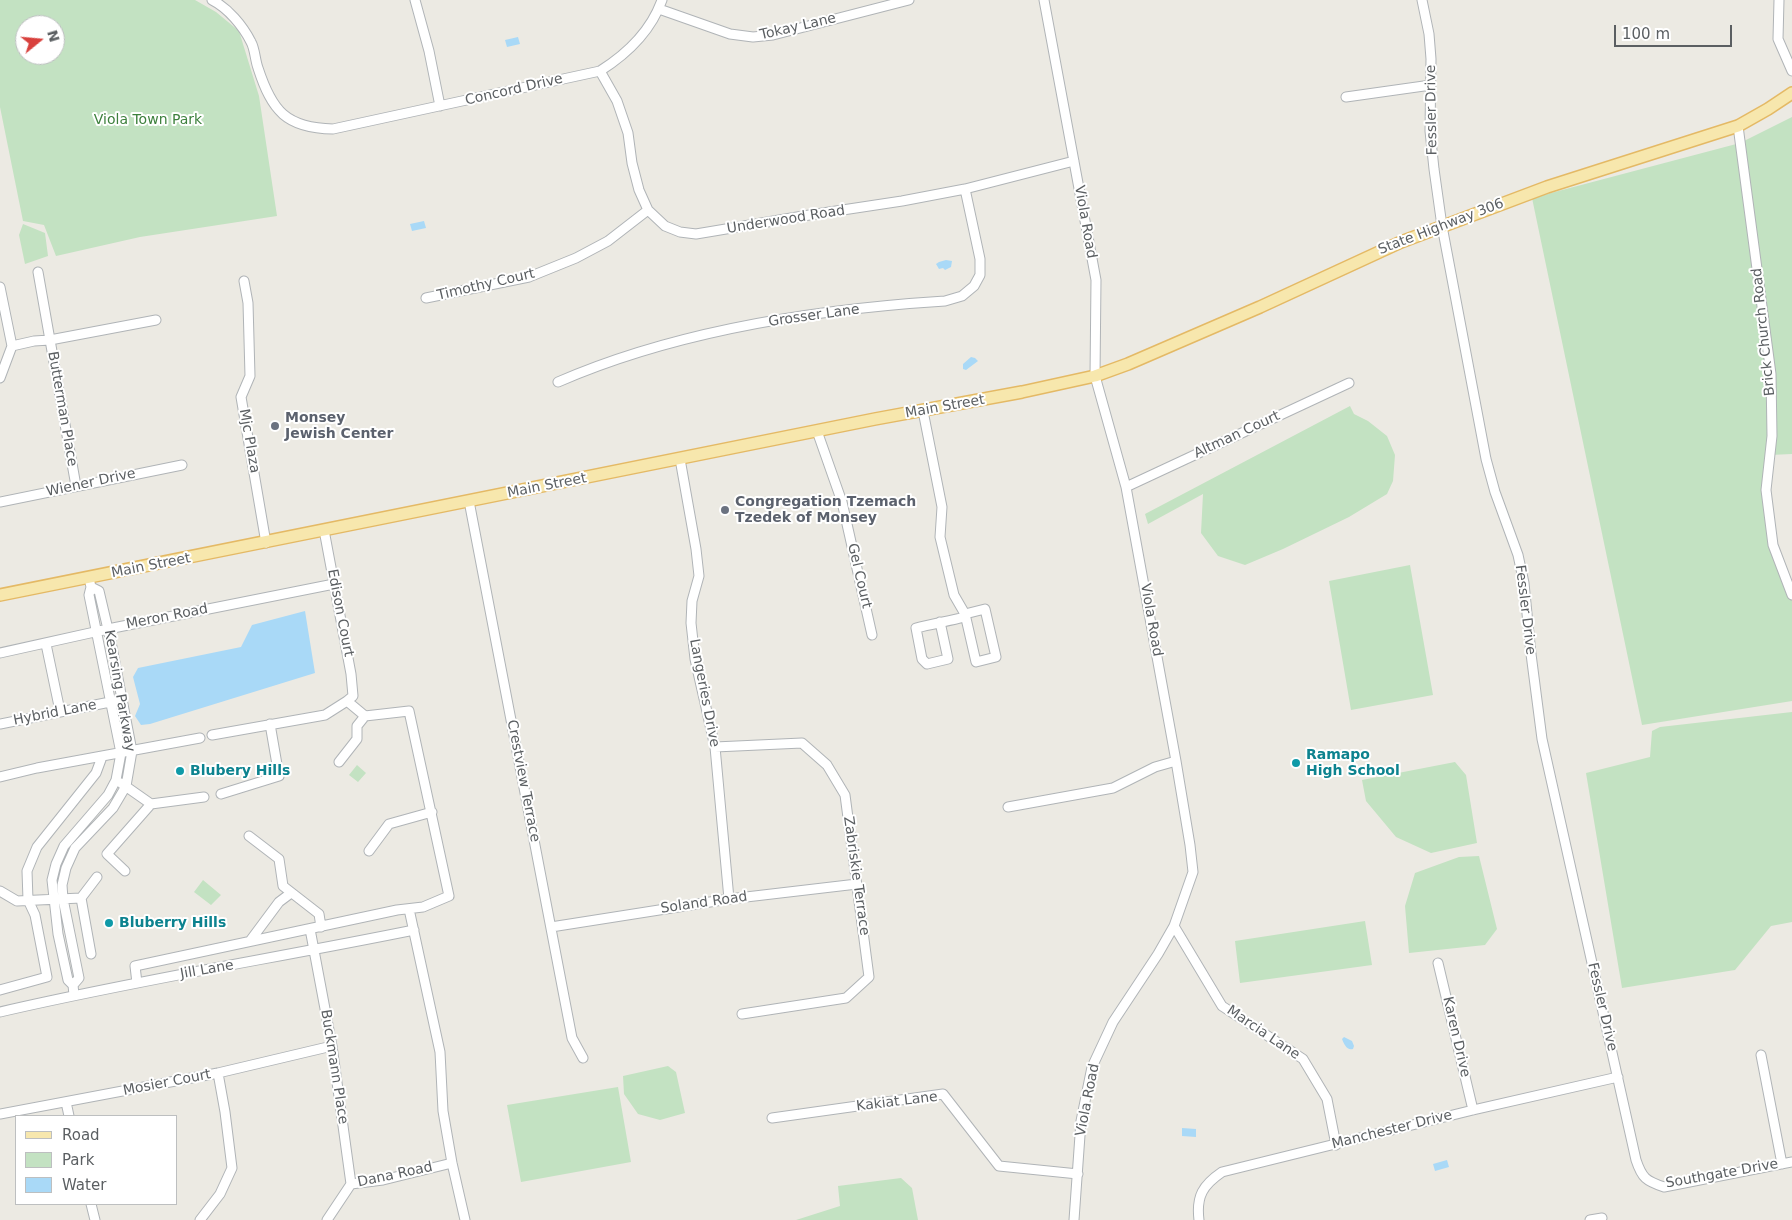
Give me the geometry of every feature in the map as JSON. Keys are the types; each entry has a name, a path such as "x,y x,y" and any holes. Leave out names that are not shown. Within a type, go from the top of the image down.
{"main road":[{"name":"State Highway 306","path":"1095,376 1166,348 1260,307 1362,259 1442,226 1547,187 1738,126 1792,93"},
{"name":"Main Street","path":"0,595 90,583 324,530 1095,376"}],"street":[{"name":"Concord Drive","path":"212,0 220,4 238,23 252,43 265,90 278,111 296,124 316,129 334,130 600,71 620,58 638,40 660,4"},
{"path":"415,0 429,51 440,106"},
{"name":"Tokay Lane","path":"660,4 730,34 753,37 773,34 909,0"},
{"name":"Viola Road","path":"1044,0 1096,280 1095,376 1126,488 1176,760 1193,872 1174,926 1158,954 1113,1022 1092,1068 1081,1121 1074,1220"},
{"name":"Fessler Drive","path":"1422,0 1429,34 1430,131 1442,226 1486,459 1495,492 1518,555 1524,583 1542,739 1636,1160 1641,1175 1652,1183"},
{"path":"1779,0 1778,39 1792,71"},
{"name":"Underwood Road","path":"600,71 617,101 628,133 632,163 648,210 666,226 680,232 696,234 902,202 965,189 1074,161"},
{"path":"1346,97 1431,85"},
{"name":"Brick Church Road","path":"1738,126 1771,374 1772,436 1766,490 1773,545 1792,595"},
{"name":"Grosser Lane","path":"558,382 585,370 676,342 731,330 828,312 946,301 962,296 974,286 980,275 980,259 965,189"},
{"name":"Timothy Court","path":"426,298 529,277 545,271 576,258 608,241 648,210"},
{"path":"38,272 50,340 156,320"},
{"name":"Mjc Plaza","path":"244,281 248,303 250,376 241,397 266,543"},
{"path":"0,287 12,346 0,378"},
{"name":"Butterman Place","path":"12,346 34,341 50,340 76,486"},
{"name":"Altman Court","path":"1126,488 1348,383"},
{"path":"923,411 942,507 940,536 954,595 965,615 976,662 996,657 986,609 965,615 940,622 916,628 922,659 927,664 948,659 940,622"},
{"name":"Gel Court","path":"817,431 842,502 872,635"},
{"name":"Langeries Drive","path":"680,459 699,576 692,601 691,623 695,659 715,748 729,899"},
{"name":"Wiener Drive","path":"0,502 182,465"},
{"name":"Crestview Terrace","path":"469,501 572,1038 583,1058"},
{"name":"Edison Court","path":"324,530 352,674 350,698"},
{"name":"Kearsing Parkway","path":"74,990 79,978 63,899 62,886 66,868 75,848 113,808 126,786 132,751 99,591 90,583"},
{"name":"Kearsing Parkway","path":"74,990 68,980 58,934 52,880 56,864 64,846 108,795 116,780 122,753 89,595 90,583"},
{"name":"Meron Road","path":"0,653 108,629 334,584"},
{"path":"46,644 60,711"},
{"path":"212,735 325,714 350,698 365,716"},
{"name":"Hybrid Lane","path":"0,724 122,699"},
{"path":"137,983 135,966 397,910 423,907 449,896 409,712 365,716 357,726 357,739 339,762"},
{"path":"220,794 279,776 270,724"},
{"path":"0,777 37,768 200,738"},
{"name":"Zabriskie Terrace","path":"715,748 802,743 827,765 844,795 869,977 846,998 742,1014"},
{"path":"0,990 48,977 34,915 28,900 27,871 37,846 96,773 102,757"},
{"path":"1008,807 1112,788 1155,767 1176,760"},
{"path":"116,780 151,804"},
{"path":"125,871 107,854 151,804 204,797"},
{"path":"368,851 390,824 432,812"},
{"path":"249,836 279,859 283,886 319,914 321,927"},
{"path":"91,954 81,898 96,877"},
{"name":"Soland Road","path":"552,927 729,899 857,884"},
{"path":"0,891 17,900 81,898"},
{"path":"250,941 279,902 291,893"},
{"path":"409,909 440,1052 443,1111 465,1220"},
{"name":"Marcia Lane","path":"1174,926 1222,1006 1303,1059 1327,1099 1336,1144"},
{"name":"Buckmann Place","path":"310,929 332,1046 352,1184"},
{"name":"Jill Lane","path":"0,1012 74,990 137,983 314,951 414,930"},
{"name":"Karen Drive","path":"1438,964 1473,1110"},
{"name":"Mosier Court","path":"0,1114 218,1073 332,1046"},
{"path":"1761,1055 1787,1163"},
{"path":"200,1220 220,1194 232,1168 218,1073"},
{"name":"Manchester Drive","path":"1199,1220 1197,1208 1200,1195 1210,1180 1222,1172 1473,1110 1618,1077"},
{"name":"Kakiat Lane","path":"772,1118 943,1094 999,1166 1078,1174"},
{"path":"66,1102 70,1115"},
{"name":"Dana Road","path":"327,1220 352,1184 383,1180 452,1163"},
{"name":"Southgate Drive","path":"1652,1183 1664,1187 1787,1163"},
{"path":"91,1205 95,1220"},
{"path":"1590,1220 1602,1218"}],"green space":[{"name":"Viola Town Park","path":"0,0 195,0 216,12 239,31 259,96 277,216 140,237 56,256 44,225 23,221 0,107"},
{"path":"1792,117 1792,454 1770,455 1766,490 1773,545 1792,595 1792,701 1642,725 1532,198 1740,143"},
{"path":"23,224 45,233 48,256 25,264 19,235"},
{"path":"1350,406 1354,414 1368,421 1387,436 1395,455 1393,481 1387,494 1349,517 1245,565 1218,556 1201,533 1203,494 1148,524 1145,514"},
{"path":"1410,565 1433,695 1351,710 1329,581"},
{"path":"1792,712 1792,922 1771,926 1735,970 1622,988 1586,773 1650,757 1652,731 1660,727"},
{"path":"1455,762 1466,775 1477,843 1431,853 1396,837 1366,801 1362,780"},
{"path":"357,765 366,773 358,782 349,775"},
{"path":"1479,856 1497,929 1485,945 1409,953 1405,906 1415,873 1459,857"},
{"path":"203,880 221,895 211,905 194,892"},
{"path":"1365,921 1372,965 1240,983 1235,941"},
{"path":"668,1066 676,1072 685,1113 660,1120 638,1114 624,1094 623,1076"},
{"path":"618,1087 631,1162 521,1182 507,1105"},
{"path":"901,1178 912,1188 918,1220 796,1220 840,1206 838,1186"}],"water":[{"path":"518,37 520,44 507,47 505,40"},
{"path":"424,221 426,228 412,231 410,224"},
{"path":"946,260 952,261 951,267 945,270 943,268 939,269 936,264"},
{"path":"971,357 978,361 966,370 963,369 963,364"},
{"path":"305,611 315,673 150,724 141,725 135,716 140,704 133,677 138,668 241,647 252,625"},
{"path":"1344,1037 1352,1041 1353,1049 1346,1047 1342,1039"},
{"path":"1182,1128 1196,1129 1196,1137 1182,1136"},
{"path":"1447,1160 1449,1167 1435,1171 1433,1164"}],"place":[{"name":"Monsey Jewish Center","path":"275,426"},
{"name":"Congregation Tzemach Tzedek of Monsey","path":"725,510"},
{"name":"Ramapo High School","path":"1296,763"},
{"name":"Blubery Hills","path":"180,771"},
{"name":"Bluberry Hills","path":"109,923"}]}
